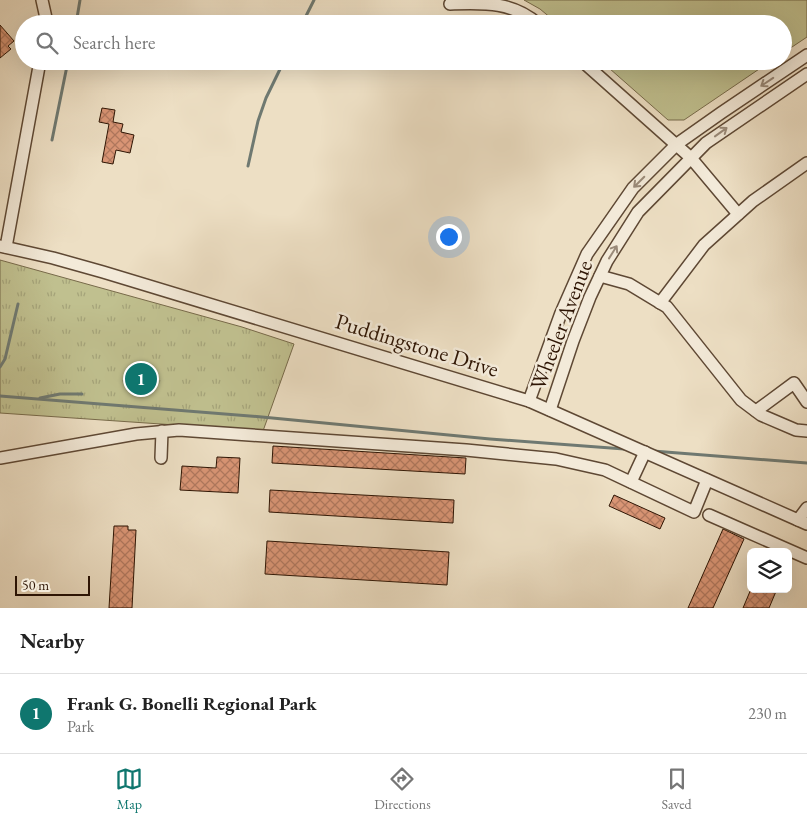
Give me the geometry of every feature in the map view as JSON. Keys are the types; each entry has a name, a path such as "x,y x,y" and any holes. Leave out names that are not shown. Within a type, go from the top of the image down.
{"street":[{"path":"42,0 45,15"},
{"path":"450,4 485,3 508,6 525,15"},
{"name":"Wheeler Avenue","path":"792,65 807,55"},
{"path":"3,247 38,70"},
{"path":"592,70 678,144 738,214"},
{"name":"Wheeler Avenue","path":"528,401 561,313 587,254 633,188 678,144 785,70"},
{"name":"Wheeler Avenue","path":"550,410 573,341 600,276 607,261 638,212 691,158 714,138 807,74"},
{"path":"660,303 704,245 752,201 807,163"},
{"name":"Puddingstone Drive","path":"3,247 78,265 232,310 528,401 802,522"},
{"path":"600,276 629,284 667,307 741,400 761,415 796,430 807,431"},
{"path":"756,411 794,383 807,402"},
{"path":"0,458 162,431 179,430 466,450 556,459 605,470 694,512 707,480"},
{"path":"161,458 162,431"},
{"path":"632,482 645,452"},
{"path":"802,522 807,508"},
{"path":"709,515 807,558"}],"green space":[{"path":"524,0 807,0 807,37 792,47 792,15 547,15"},
{"path":"611,70 758,70 684,120 668,120"},
{"path":"0,260 242,327 294,344 263,431 0,413"}],"building":[{"path":"0,25 14,41 8,46 11,49 0,58"},
{"path":"102,108 115,110 113,122 123,124 121,132 134,135 130,153 116,150 113,164 102,162 109,124 99,122"},
{"path":"273,446 466,458 465,474 272,463"},
{"path":"217,457 240,458 238,493 180,490 182,466 216,468"},
{"path":"270,490 454,500 453,523 269,512"},
{"path":"614,495 665,518 660,529 609,506"},
{"path":"114,526 128,526 128,530 136,530 132,608 109,608"},
{"path":"723,529 744,539 713,608 688,608"},
{"path":"267,541 449,552 447,585 265,574"},
{"path":"749,593 775,593 769,608 743,608"}],"waterway":[{"path":"78,15 80,0"},
{"path":"306,15 314,0"},
{"path":"52,140 66,70"},
{"path":"248,166 258,121 266,98 280,70"},
{"path":"0,367 5,359 18,304"},
{"path":"40,398 60,394 82,394"},
{"path":"0,396 624,449"},
{"path":"653,451 807,463"}],"place":[{"name":"Frank G. Bonelli Regional Park","path":"141,379"}]}
